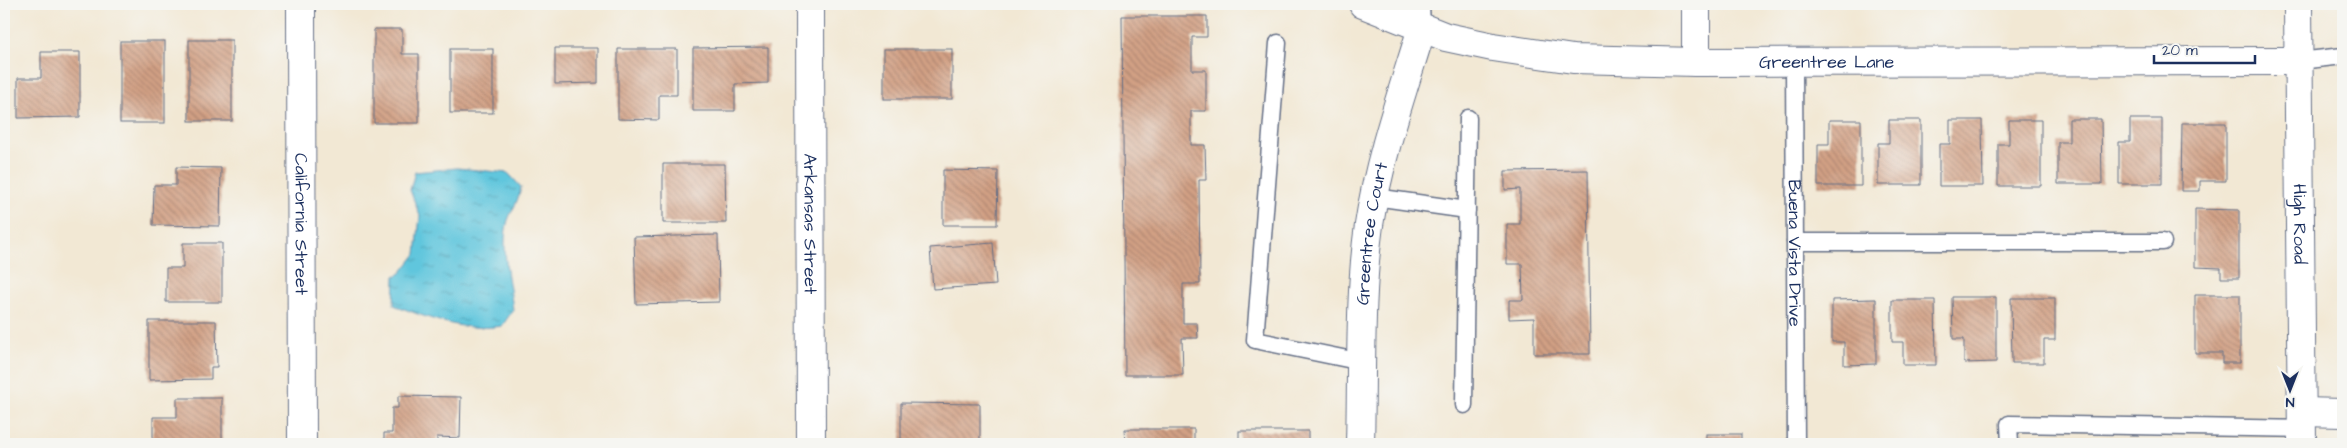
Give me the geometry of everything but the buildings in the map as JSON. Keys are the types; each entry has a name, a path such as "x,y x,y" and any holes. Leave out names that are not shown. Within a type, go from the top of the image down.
{"street":[{"name":"California Street","path":"301,4 302,444"},
{"name":"Arkansas Street","path":"810,4 811,444"},
{"name":"Greentree Lane","path":"1363,4 1421,16 1446,37 1493,47 1573,59 1696,62 2299,61"},
{"path":"1696,4 1696,62"},
{"name":"High Road","path":"2298,4 2302,428"},
{"name":"Greentree Court","path":"1360,444 1363,308 1369,225 1384,152 1421,16"},
{"path":"2302,428 2343,413"}],"lane":[{"path":"1278,43 1255,340 1362,362"},
{"path":"2299,61 2343,56"},
{"name":"Buena Vista Drive","path":"1794,62 1796,444"},
{"path":"1464,405 1468,118"},
{"path":"1375,198 1466,210"},
{"path":"1795,242 2163,242"},
{"path":"2010,444 2009,424 2302,428"}],"water":[{"path":"457,168 508,173 521,187 508,220 506,231 506,265 513,310 502,326 461,326 394,305 395,276 401,273 416,254 420,216 410,190 415,172"}]}
